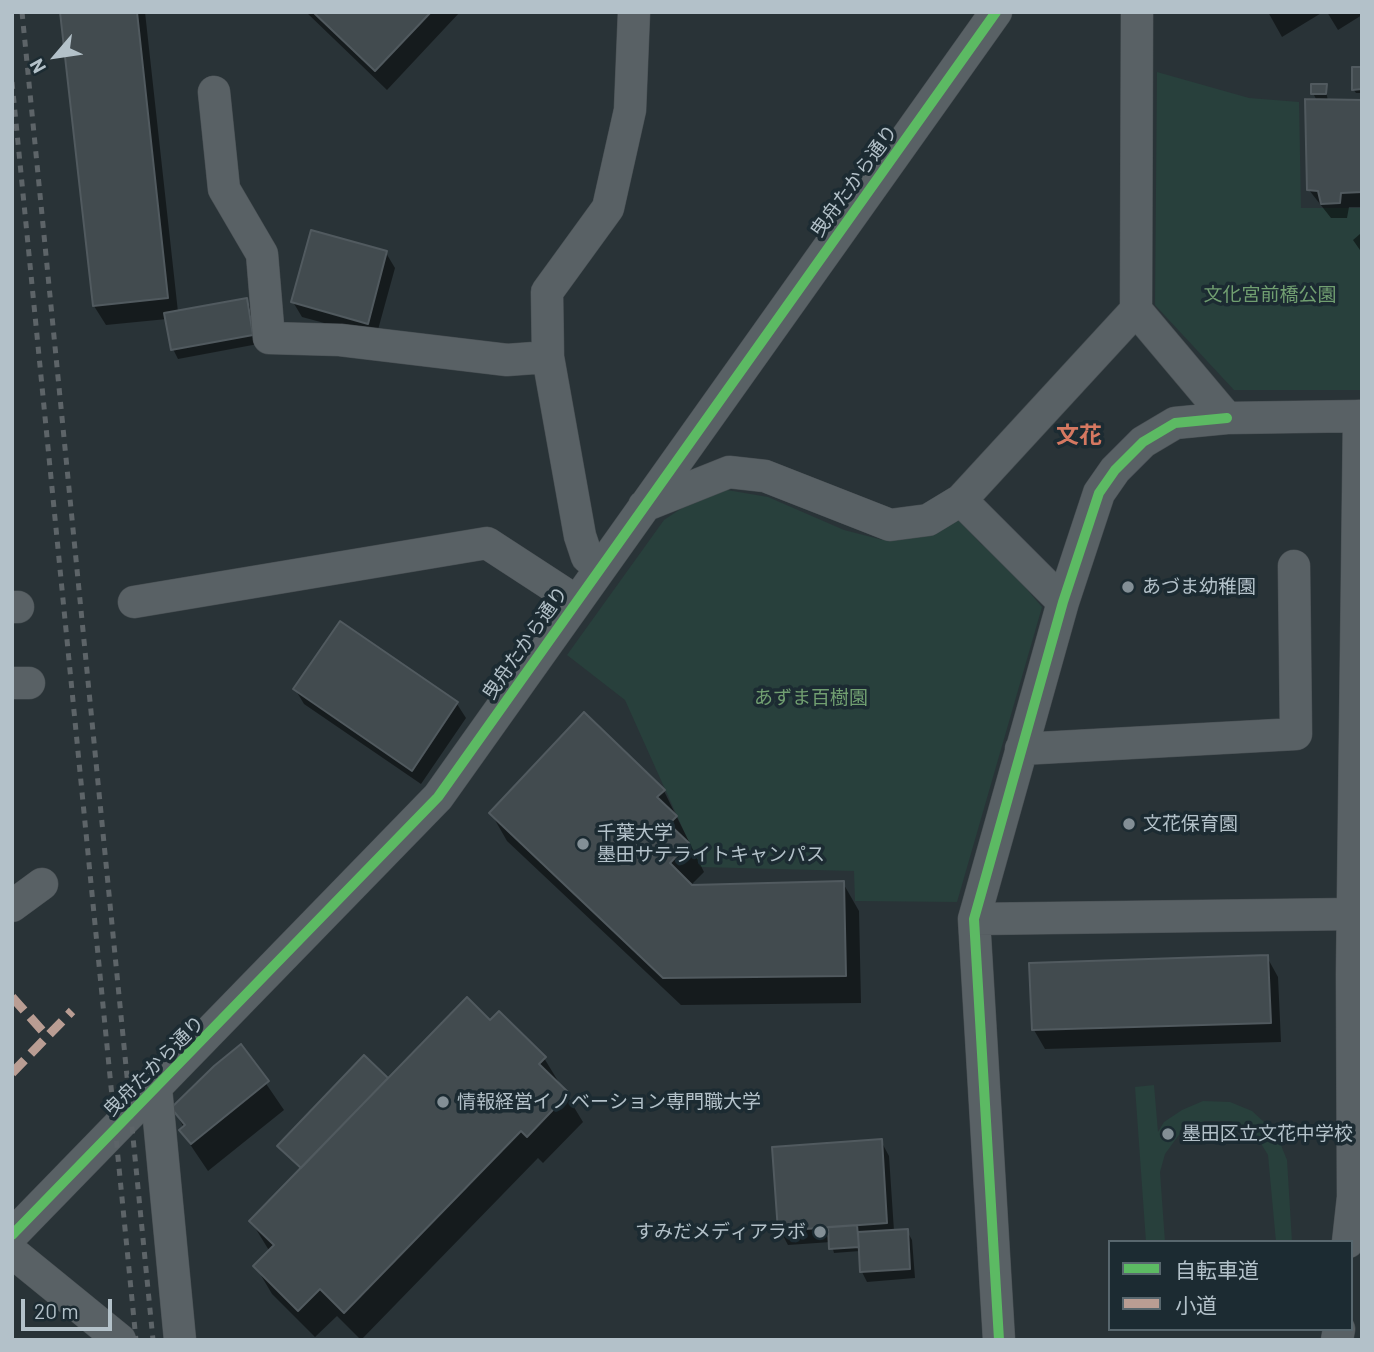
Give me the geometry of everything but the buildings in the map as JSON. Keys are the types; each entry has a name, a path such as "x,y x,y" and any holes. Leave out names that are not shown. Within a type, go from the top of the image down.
{"street":[{"path":"600,567 587,557 580,536 548,357 547,292 608,208 630,110 634,12"},
{"name":"曳舟たから通り","path":"12,1236 438,797 996,12"},
{"path":"1137,12 1136,310 1227,418"},
{"path":"214,92 224,190 262,254 269,338 340,340 507,360 548,357"},
{"path":"644,506 729,472 765,477 890,525 928,520 961,500 1136,310"},
{"path":"999,1340 974,919 1063,602 1099,494 1115,470 1143,442 1175,423 1227,418 1360,416 1353,915 1357,1011 1357,1198 1348,1240"},
{"path":"961,500 1063,602"},
{"path":"134,602 487,543 576,601"},
{"path":"1021,749 1296,734 1294,566"},
{"path":"12,906 42,884"},
{"path":"974,919 1353,915"},
{"path":"156,1088 180,1340"},
{"path":"12,1252 120,1340"}],"green space":[{"name":"文化宮前橋公園","path":"1157,72 1249,98 1299,102 1301,208 1362,208 1362,390 1234,390 1155,305"},
{"name":"あずま百樹園","path":"721,489 768,497 844,530 883,540 903,540 947,519 953,513 982,545 991,547 1042,607 957,902 855,901 854,871 700,867 625,700 567,655 664,520 703,494"},
{"path":"1154,1085 1158,1132 1164,1122 1203,1101 1230,1102 1252,1111 1276,1133 1287,1160 1292,1240 1276,1240 1268,1155 1257,1137 1231,1121 1205,1121 1181,1132 1165,1154 1160,1172 1165,1240 1146,1240 1135,1087"}],"railway":[{"path":"22,12 153,1340"},
{"path":"12,82 136,1340"}],"marked path":[{"path":"12,997 47,1036"},
{"path":"12,1073 72,1011"}],"cycle path":[{"path":"12,1235 438,797 996,12"},
{"path":"999,1340 974,919 1063,602 1099,493 1115,470 1143,442 1175,423 1227,418"}],"place":[{"name":"あづま幼稚園","path":"1128,587"},
{"name":"文花保育園","path":"1129,824"},
{"name":"千葉大学 墨田サテライトキャンパス","path":"583,844"},
{"name":"情報経営イノベーション専門職大学","path":"443,1102"},
{"name":"墨田区立文花中学校","path":"1168,1134"},
{"name":"すみだメディアラボ","path":"820,1232"}],"district":[{"name":"文花","path":"1079,435"}]}
